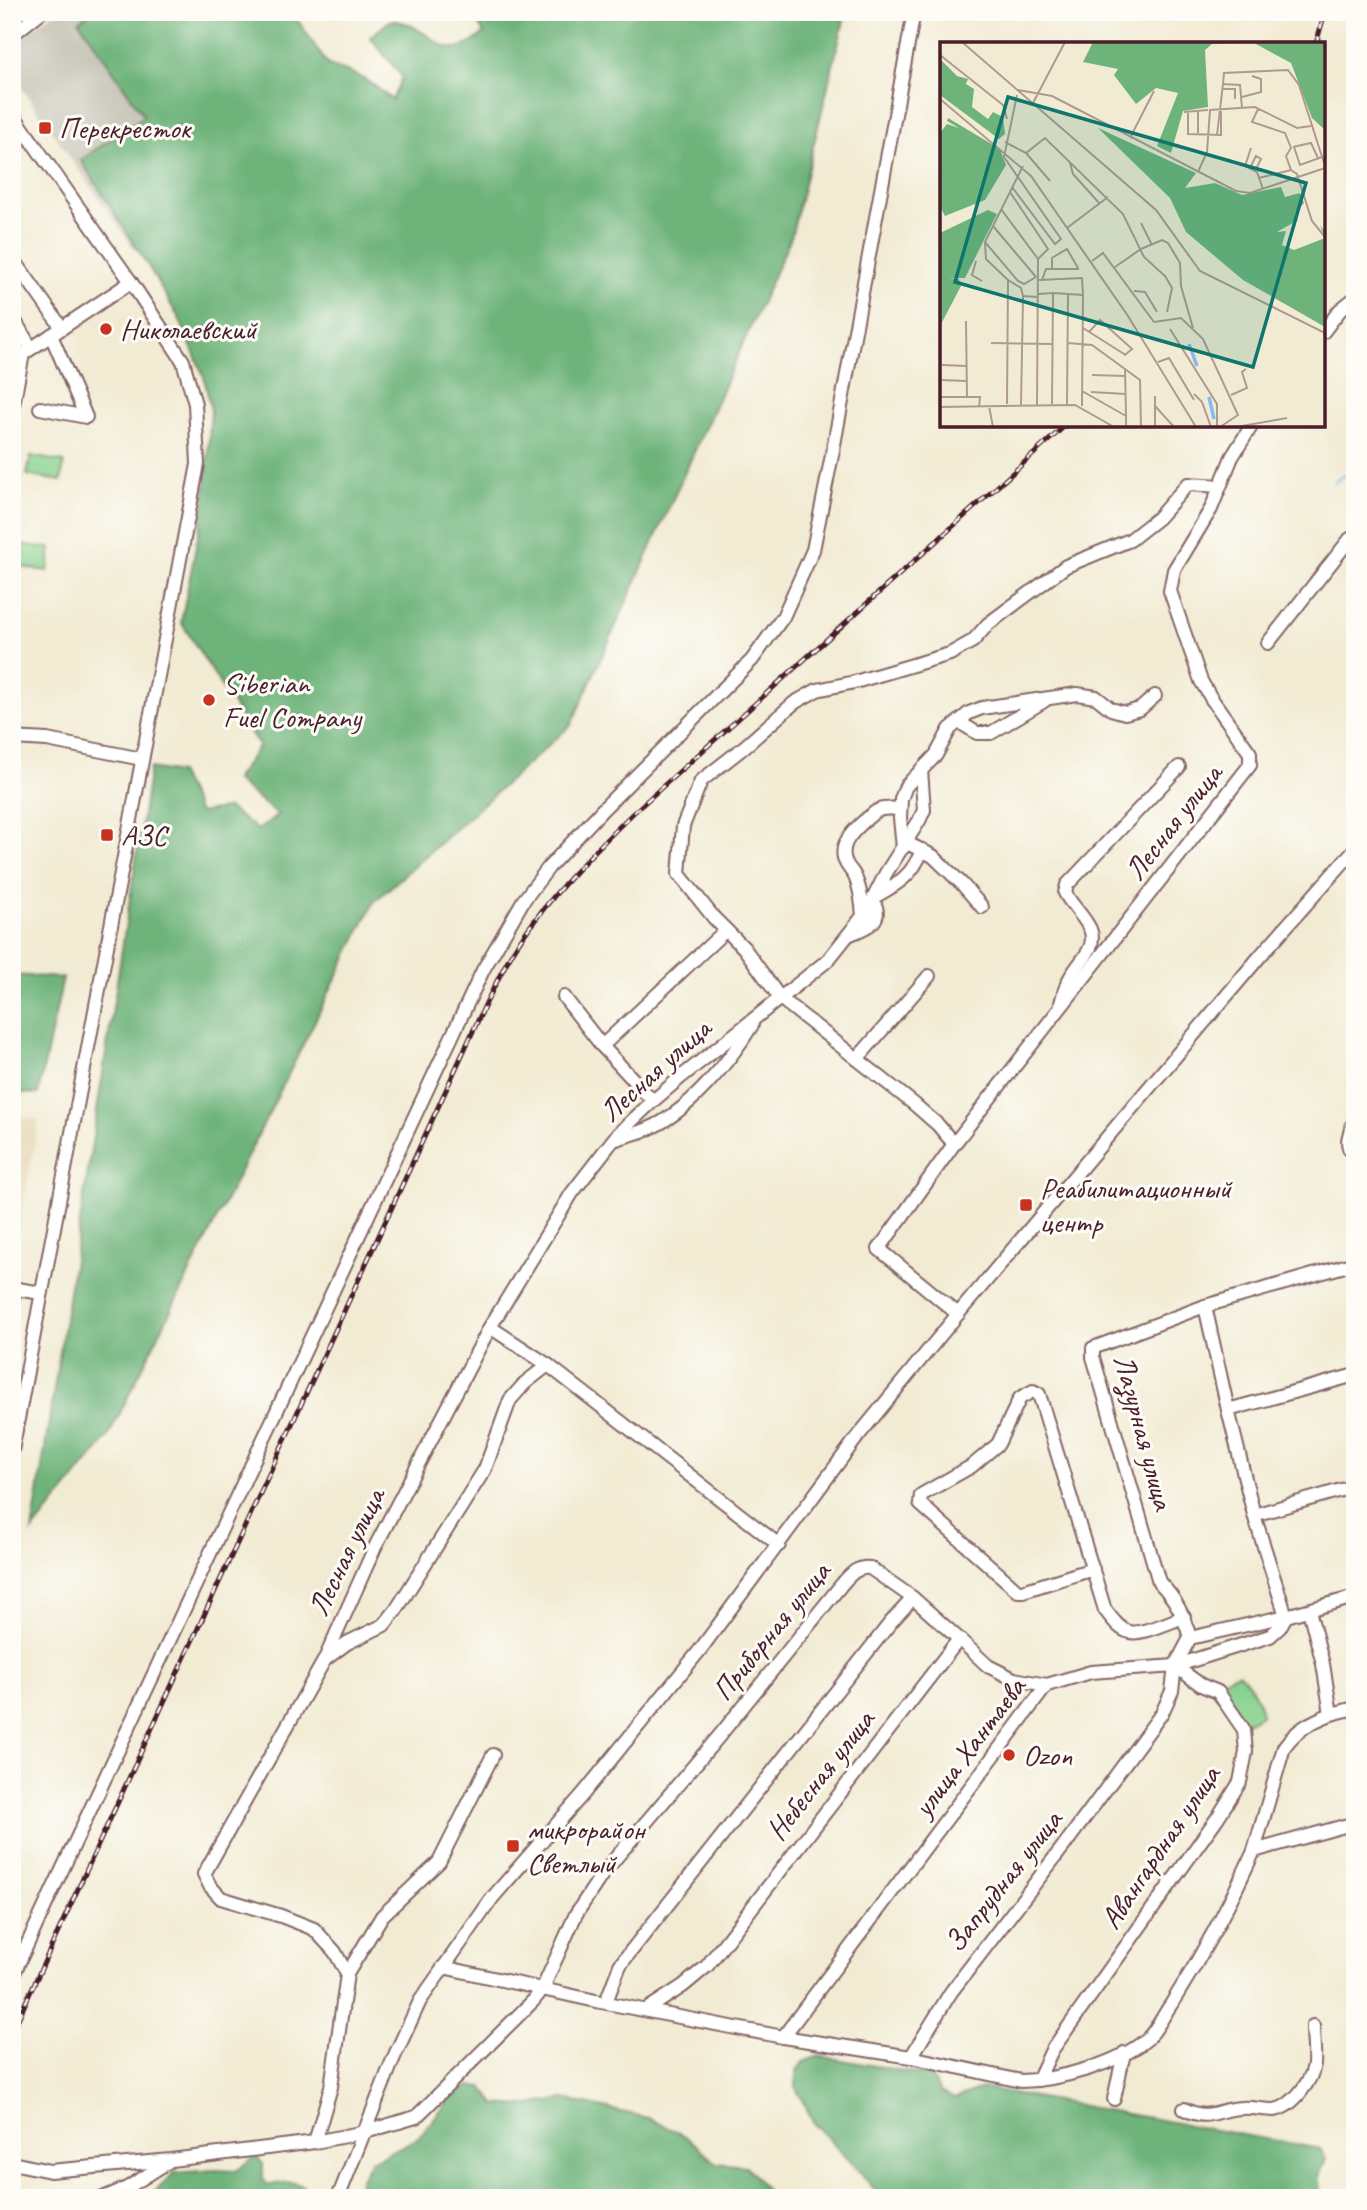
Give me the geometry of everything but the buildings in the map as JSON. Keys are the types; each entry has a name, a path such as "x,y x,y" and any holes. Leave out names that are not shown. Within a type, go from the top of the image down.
{"street":[{"path":"12,34 41,12"},
{"path":"12,1977 483,970 523,901 549,867 752,660 783,617 813,550 914,12"},
{"path":"12,113 183,361 195,404 198,464 12,1451"},
{"path":"12,257 56,331 86,417 40,408"},
{"path":"12,410 16,367 23,354 131,282"},
{"path":"1325,329 1340,310 1355,298"},
{"path":"12,316 31,348"},
{"name":"Лесная улица","path":"958,1314 879,1249 954,1144 1250,765 1250,753 1201,681 1170,591 1174,570 1211,509 1231,457 1251,427"},
{"path":"954,1144 914,1104 780,998 744,948 679,874 683,826 701,781 794,703 817,690 855,682 950,654 973,641 988,624 1066,566 1130,540 1158,518 1188,484 1220,486"},
{"path":"1268,643 1350,539 1355,537"},
{"path":"982,908 933,856 905,845 900,809 906,786 936,755 950,729 969,713 982,708 1077,694 1096,698 1111,709 1125,713 1140,709 1155,696"},
{"path":"959,722 977,733 991,733 1047,699"},
{"path":"12,738 47,740 142,759"},
{"path":"1059,1012 1067,982 1091,948 1093,938 1065,893 1068,885 1179,767"},
{"name":"Лесная улица","path":"347,1974 335,1952 314,1928 221,1898 204,1874 325,1659 375,1547 490,1327 572,1193 614,1140 653,1101 828,961 863,916 924,810 920,770"},
{"path":"863,916 855,875 846,863 843,850 848,836 874,811 884,807 900,809"},
{"path":"338,2198 394,2057 420,2001 494,1897 583,1794 700,1650 858,1436 958,1314 1243,976 1355,849"},
{"path":"848,935 871,924 877,917 878,909 874,898 908,876 917,865 922,850"},
{"path":"602,1046 726,930"},
{"path":"857,1059 929,976"},
{"path":"564,997 602,1046 653,1101"},
{"path":"614,1140 650,1128 688,1102 738,1048 757,1016"},
{"path":"1355,1120 1347,1138 1348,1147 1355,1157"},
{"name":"Лазурная улица","path":"1190,1638 1184,1617 1172,1596 1159,1582 1093,1357 1093,1348 1205,1306 1355,1263"},
{"path":"12,1288 41,1293"},
{"path":"1205,1306 1254,1515 1286,1616"},
{"path":"490,1327 548,1365 779,1545"},
{"path":"325,1659 347,1643 384,1625 396,1610 485,1469 510,1400 525,1383 548,1365"},
{"path":"1228,1410 1355,1375"},
{"path":"1093,1569 1018,1591 920,1504 921,1495 972,1466 998,1444 1020,1398 1033,1391 1039,1394 1093,1569 1105,1610 1117,1624 1129,1632 1140,1632 1184,1617"},
{"path":"1254,1515 1355,1486"},
{"name":"Приборная улица","path":"12,2163 50,2171 171,2160 315,2143 416,2117 542,1990 576,1914 603,1873 854,1571 863,1567 870,1568 913,1598 959,1639"},
{"path":"1175,1666 1190,1638 1355,1597"},
{"path":"606,2002 620,1965 891,1622 913,1598"},
{"path":"1310,1610 1331,1714"},
{"name":"улица Хантаева","path":"783,2037 1047,1685 1091,1672 1175,1666 1270,1636 1286,1616"},
{"path":"959,1639 988,1666 1014,1679 1047,1685"},
{"name":"Небесная улица","path":"646,2010 683,1986 707,1966 959,1639"},
{"name":"Запрудная улица","path":"911,2057 951,1992 1162,1713 1172,1691 1175,1666"},
{"name":"Авангардная улица","path":"1038,2080 1052,2049 1218,1817 1240,1782 1246,1752 1244,1730 1218,1692 1201,1685 1175,1666"},
{"path":"443,1967 542,1990 783,2037 911,2057 1021,2081 1077,2073 1124,2053 1148,2038 1193,1970 1230,1904 1254,1852 1284,1747 1291,1736 1307,1723 1355,1708"},
{"path":"315,2143 331,2087 347,1974 382,1916 439,1862 493,1755"},
{"path":"1254,1852 1355,1822"},
{"path":"1184,2109 1206,2116 1240,2108 1275,2110 1286,2106 1296,2099 1314,2066 1313,2026"},
{"path":"1114,2099 1124,2053"},
{"path":"103,2198 127,2188 171,2160"}],"shaded area":[{"path":"55,12 195,12 203,294 135,250 12,74 12,44"},
{"path":"12,1115 39,1120 19,1229 12,1228"}],"green space":[{"path":"90,12 292,12 328,65 362,78 392,100 402,77 370,37 391,20 408,24 444,46 453,48 472,42 484,33 471,12 846,12 791,237 571,725 374,902 108,1437 32,1532 150,768 179,773 199,813 228,808 258,830 278,815 235,780 259,746 181,622 204,506 211,411 204,377 180,320 81,160 144,116 79,21"},
{"path":"31,456 64,462 61,481 27,475"},
{"path":"17,544 51,548 48,571 14,566"},
{"path":"12,975 63,978 38,1094 12,1093"},
{"path":"1238,1673 1254,1692 1261,1710 1261,1715 1249,1722 1242,1721 1222,1686 1224,1679"},
{"path":"819,2056 931,2076 940,2092 954,2099 984,2088 1320,2149 1326,2159 1319,2176 1319,2198 882,2198 815,2125 796,2088 796,2072 803,2062"},
{"path":"469,2086 483,2087 495,2104 522,2106 564,2099 648,2118 687,2137 716,2163 746,2166 773,2198 354,2198 371,2161 417,2139 451,2098"},
{"path":"255,2156 263,2164 263,2178 268,2185 291,2182 304,2186 307,2198 149,2198 174,2173 236,2171"}],"waterway":[{"path":"1334,482 1355,468"}],"railway":[{"path":"1317,42 1325,12"},
{"path":"12,2032 486,1003 517,945 571,876 632,814 1064,427"}],"place":[{"name":"Перекресток","path":"45,128"},
{"name":"Николаевский","path":"106,329"},
{"name":"Siberian Fuel Company","path":"209,700"},
{"name":"АЗС","path":"107,835"},
{"name":"Реабилитационный центр","path":"1026,1205"},
{"name":"Ozon","path":"1009,1755"},
{"name":"микрорайон Светлый","path":"513,1846"}]}
